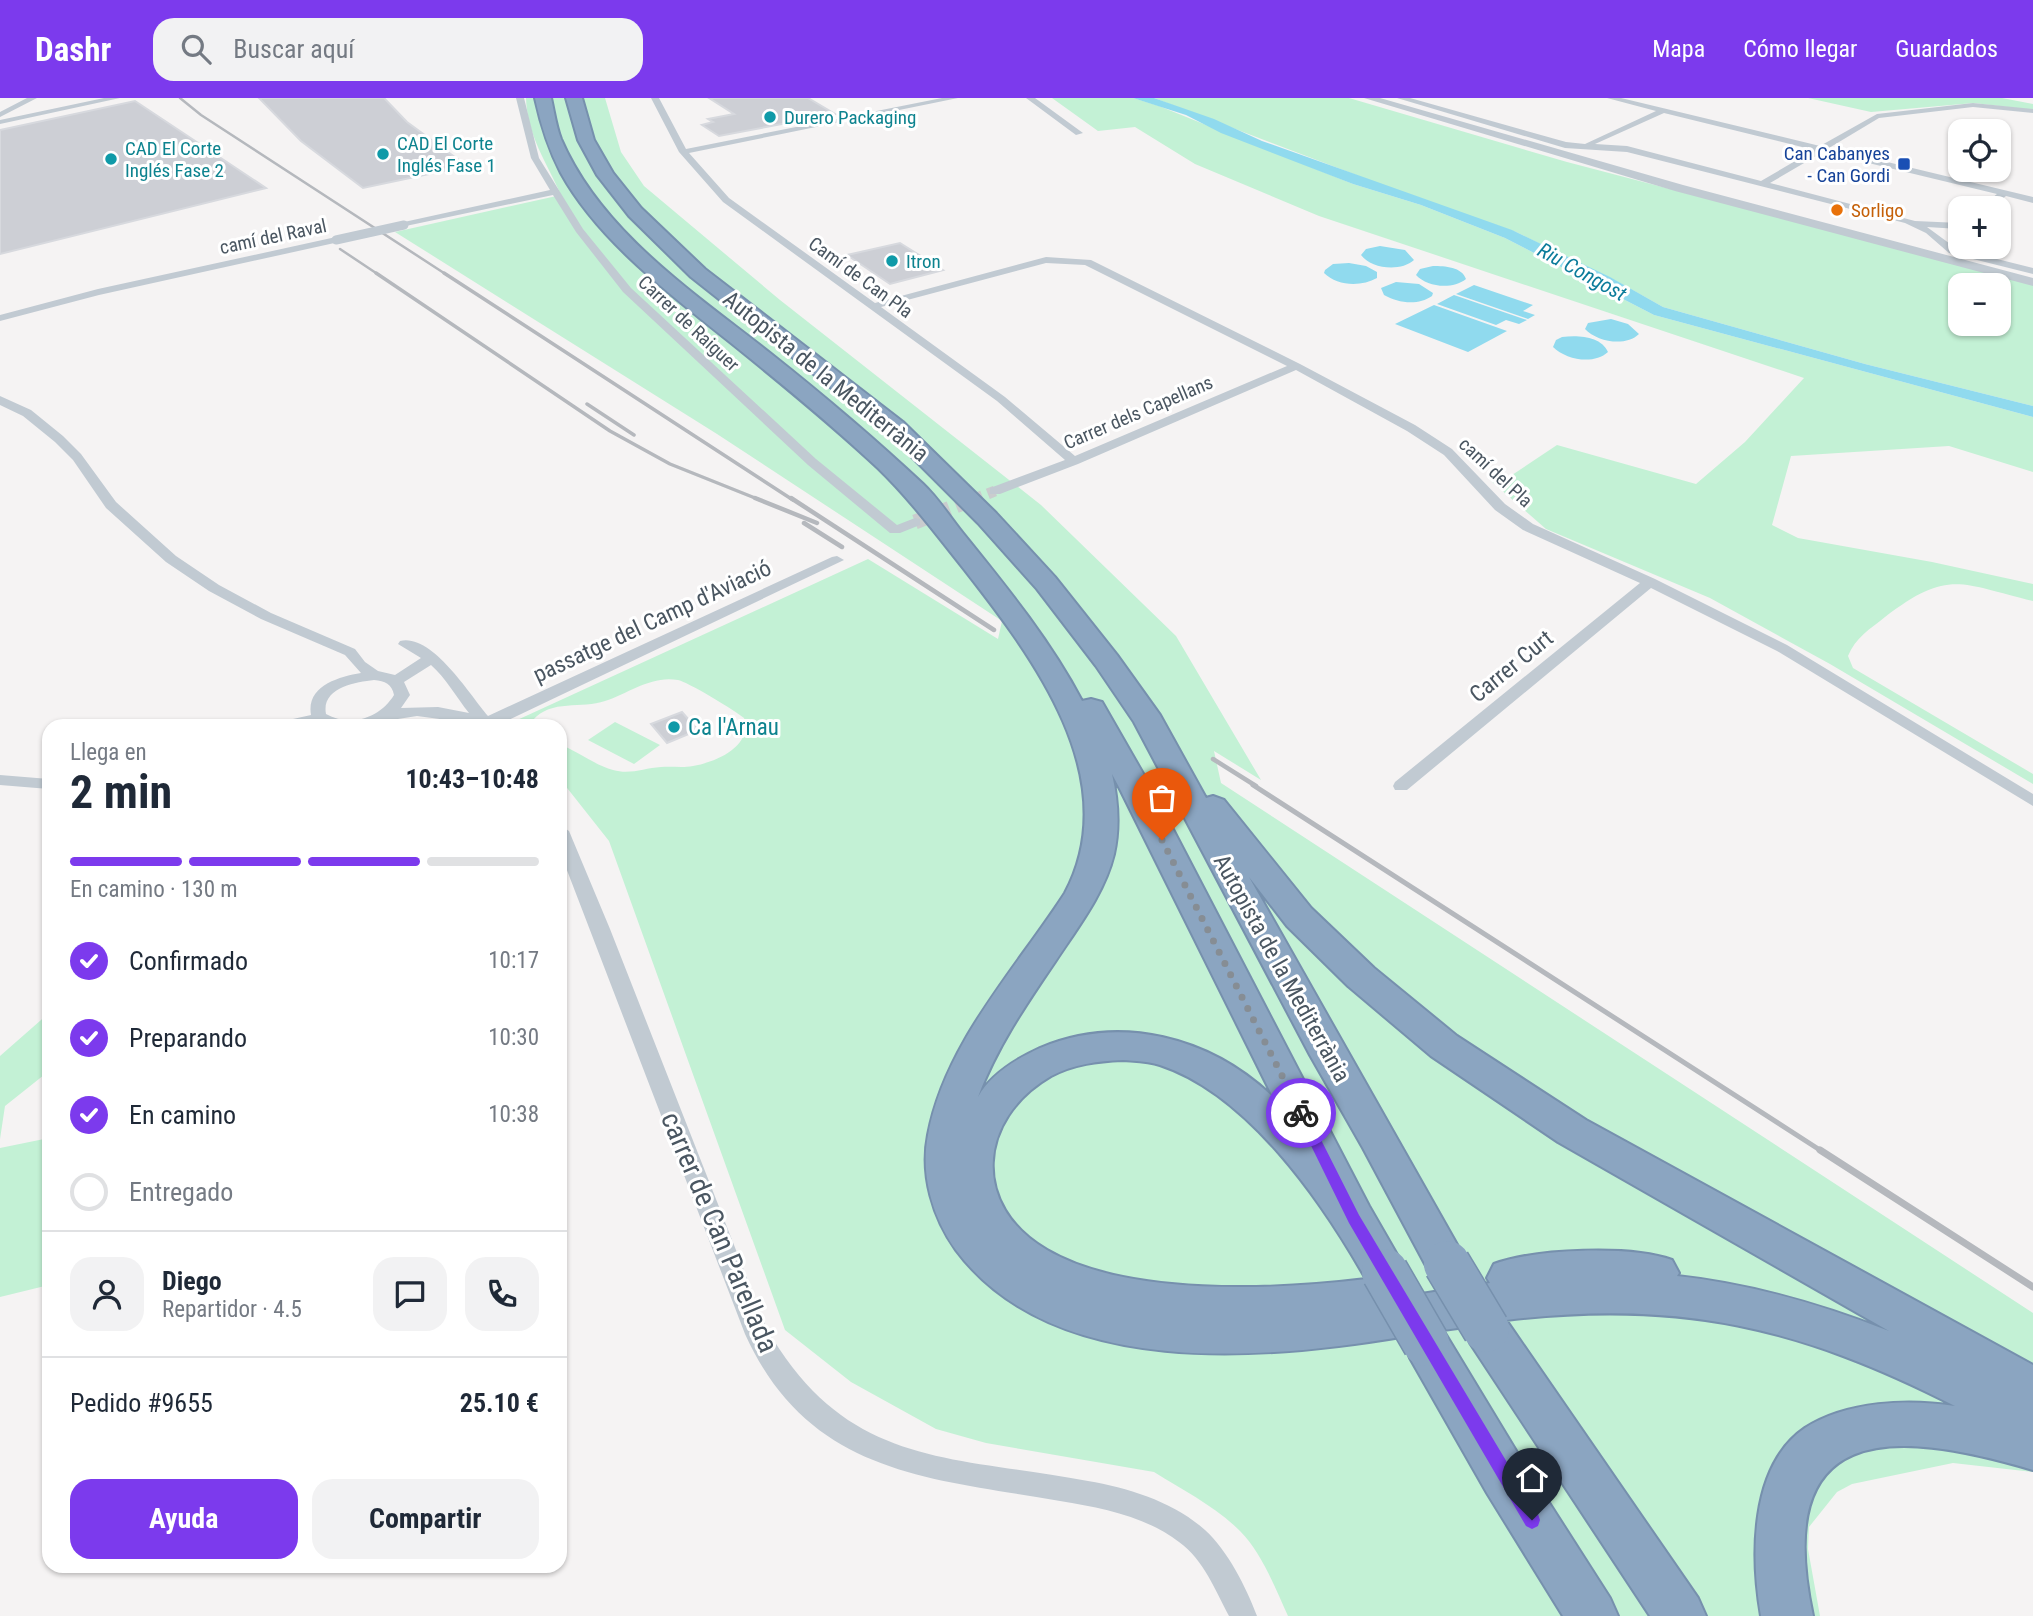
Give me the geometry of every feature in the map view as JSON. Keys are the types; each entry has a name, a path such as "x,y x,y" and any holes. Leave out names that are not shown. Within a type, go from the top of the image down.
{"highway":[{"name":"Autopista de la Mediterrània","path":"543,98 548,126 568,169 583,192 625,242 686,298 835,418 914,505 1013,592 1050,643 1094,712 1137,791 1354,1219 1504,1476 1592,1616"},
{"name":"Autopista de la Mediterrània","path":"574,98 586,140 606,175 635,212 698,272 895,427 945,475 1046,583 1107,661 1149,722 1323,1045 1377,1136 1447,1264 1486,1329 1679,1616"},
{"path":"914,505 1036,647 1082,732 1098,780 1102,824 1093,869 1067,918 968,1066 949,1120 945,1170 955,1208 977,1246 1002,1272 1054,1302 1107,1319 1172,1331 1246,1335 1296,1331 1565,1293 1651,1293 1677,1296 1765,1311 1844,1333 1943,1375 2033,1422"},
{"path":"1149,722 1299,917 1361,977 1444,1046 1572,1131 2033,1389"},
{"path":"1354,1219 1287,1139 1231,1086 1185,1059 1152,1048 1113,1045 1091,1047 1057,1056 1027,1070 987,1113 975,1145 972,1183 981,1208 995,1231 1008,1246 1043,1269 1093,1288 1192,1307 1251,1309 1350,1301 1556,1271 1608,1269 1668,1274 1774,1292 1869,1322 1950,1358 2033,1401"},
{"path":"1787,1616 1778,1578 1779,1518 1794,1478 1821,1445 1853,1431 1909,1424 1985,1434 2033,1447"}],"street":[{"path":"0,122 33,98"},
{"path":"0,115 116,98"},
{"name":"Carrer de Raiguer","path":"520,98 535,158 579,230 626,290 812,462 895,530 914,505"},
{"name":"Camí de Can Pla","path":"656,98 683,152 704,179 735,208 1001,399 1074,461"},
{"path":"683,152 954,98"},
{"path":"1030,98 1079,133"},
{"path":"1369,98 1679,188 2033,279"},
{"path":"1382,98 1700,189 2033,279"},
{"path":"1401,98 1565,145 1628,149 1908,221 1948,225"},
{"path":"1611,98 2033,200"},
{"path":"1762,184 1877,116 1973,105 2033,111"},
{"path":"1584,146 1663,111"},
{"name":"camí del Raval","path":"0,318 98,292 555,192"},
{"path":"2001,196 2005,193"},
{"path":"1908,221 1928,231 1953,251 2033,271"},
{"path":"1939,242 1948,235"},
{"name":"camí del Pla","path":"872,307 1046,260 1087,262 1296,366 1411,428 1448,452 1500,507 1528,527 1650,582 1782,648 2033,801"},
{"name":"Carrer dels Capellans","path":"995,491 1074,461 1296,366"},
{"path":"0,400 27,413 59,439 77,457 111,505 171,559 214,587 266,615 350,652 360,665 374,676 473,719"},
{"name":"passatge del Camp d'Aviació","path":"491,719 836,560"},
{"name":"Carrer Curt","path":"1401,786 1650,582"},
{"path":"405,644 432,658 448,671 457,689 479,719"},
{"path":"321,715 324,693 345,667 345,657 336,645"},
{"path":"379,718 390,711 399,688 432,658"},
{"path":"324,693 347,680 374,676"},
{"path":"375,719 413,710 433,710 467,719"},
{"path":"311,719 321,715"},
{"path":"304,719 321,715 333,719"},
{"path":"0,780 42,783"},
{"name":"carrer de Can Parellada","path":"567,848 601,929 752,1322 765,1350 804,1400 853,1438 901,1460 1116,1497 1166,1518 1190,1534 1208,1552 1224,1575 1237,1610"}],"green space":[{"path":"526,98 605,98 621,152 644,186 780,300 1041,505 1176,636 1261,780 1214,751 1221,783 2033,1313 2033,1472 1953,1463 1852,1484 1837,1492 1809,1527 1808,1549 1820,1616 1288,1616 1261,1560 1240,1531 1210,1506 1154,1472 986,1443 936,1429 851,1382 785,1330 609,841 567,788 567,748 600,765 619,771 693,766 712,761 731,751 743,737 744,718 691,685 668,679 650,682 605,701 558,707 540,713 534,719 519,719 868,559 998,639 1002,621 717,434 395,232 561,195 534,137"},
{"path":"1052,98 1133,98 1159,106 1353,184 1421,205 1505,238 1654,315 2033,417 2033,472 1949,446 1791,456 1772,525 1798,538 1932,562 2033,584 2033,601 1956,584 1925,591 1869,630 1859,639 1848,656 1853,668 2033,774 2033,784 1830,664 1710,598 1546,529 1490,480 1506,479 1557,445 1696,484 1745,442 1804,378 1319,216 1195,164 1135,127 1098,131"},
{"path":"1154,98 1349,98 1567,162 1991,273 1948,273 1948,336 2011,336 2011,278 2033,284 2033,406 1865,364 1663,307 1613,279 1516,232 1401,192"},
{"path":"1808,98 2002,98 2033,104 2033,110 1974,103 1871,112"},
{"path":"615,722 660,745 634,764 588,740"},
{"path":"42,1019 42,1077 5,1106 0,1139 0,1056"},
{"path":"42,1139 42,1287 0,1297 0,1148"}],"water":[{"name":"Riu Congost","path":"1133,98 1154,98 1214,119 1262,141 1512,230 1610,277 1663,307 1865,364 2033,406 2033,417 1654,315 1505,238 1421,205 1353,184 1221,133 1186,115"},
{"path":"1380,246 1405,250 1414,260 1402,266 1386,267 1372,263 1361,255 1366,249"},
{"path":"1333,264 1366,266 1377,272 1377,278 1364,283 1349,284 1336,281 1324,273"},
{"path":"1433,266 1457,270 1466,279 1454,285 1440,286 1426,282 1416,275 1420,269"},
{"path":"1396,282 1419,284 1433,293 1432,296 1421,301 1408,302 1384,295 1381,288"},
{"path":"1474,285 1533,305 1523,311 1535,315 1528,319 1456,294"},
{"path":"1454,295 1527,320 1519,324 1506,320 1496,325 1437,304"},
{"path":"1434,305 1507,331 1468,352 1395,324"},
{"path":"1611,319 1628,324 1639,334 1619,342 1604,340 1585,329 1588,323"},
{"path":"1562,337 1595,340 1608,352 1595,359 1572,358 1553,347 1556,340"}],"building":[{"name":"CAD El Corte Inglés Fase 1","path":"259,98 384,98 407,122 467,166 363,188 301,141"},
{"name":"Durero Packaging","path":"709,98 808,98 835,114 719,136 702,125 713,122 708,119 734,114"},
{"name":"CAD El Corte Inglés Fase 2","path":"135,101 266,188 0,254 0,130"},
{"name":"Itron","path":"900,243 943,270 890,284 847,255"},
{"name":"Ca l'Arnau","path":"682,712 698,730 667,743 651,724"}],"tunnel":[{"path":"972,500 995,491"},
{"path":"915,522 976,498"}],"railway":[{"path":"180,98 201,115 447,275"},
{"path":"340,249 376,273"},
{"path":"376,273 610,431 670,464 755,498"},
{"path":"444,273 793,500"},
{"path":"587,404 634,435"},
{"path":"755,498 760,500"},
{"path":"755,498 817,523"},
{"path":"791,498 994,630"},
{"path":"804,523 842,547"},
{"path":"1213,759 1256,786"},
{"path":"1253,785 1823,1152"},
{"path":"1820,1150 2033,1287"}],"way so far":[{"path":"1162,840 1301,1113"}],"place":[{"name":"Durero Packaging","path":"770,117"},
{"name":"CAD El Corte Inglés Fase 1","path":"383,154"},
{"name":"CAD El Corte Inglés Fase 2","path":"111,159"},
{"name":"Can Cabanyes - Can Gordi","path":"1904,164"},
{"name":"Sorligo","path":"1837,210"},
{"name":"Itron","path":"892,261"},
{"name":"Ca l'Arnau","path":"674,727"}],"route":[{"path":"1301,1113 1354,1219 1532,1520"}]}
